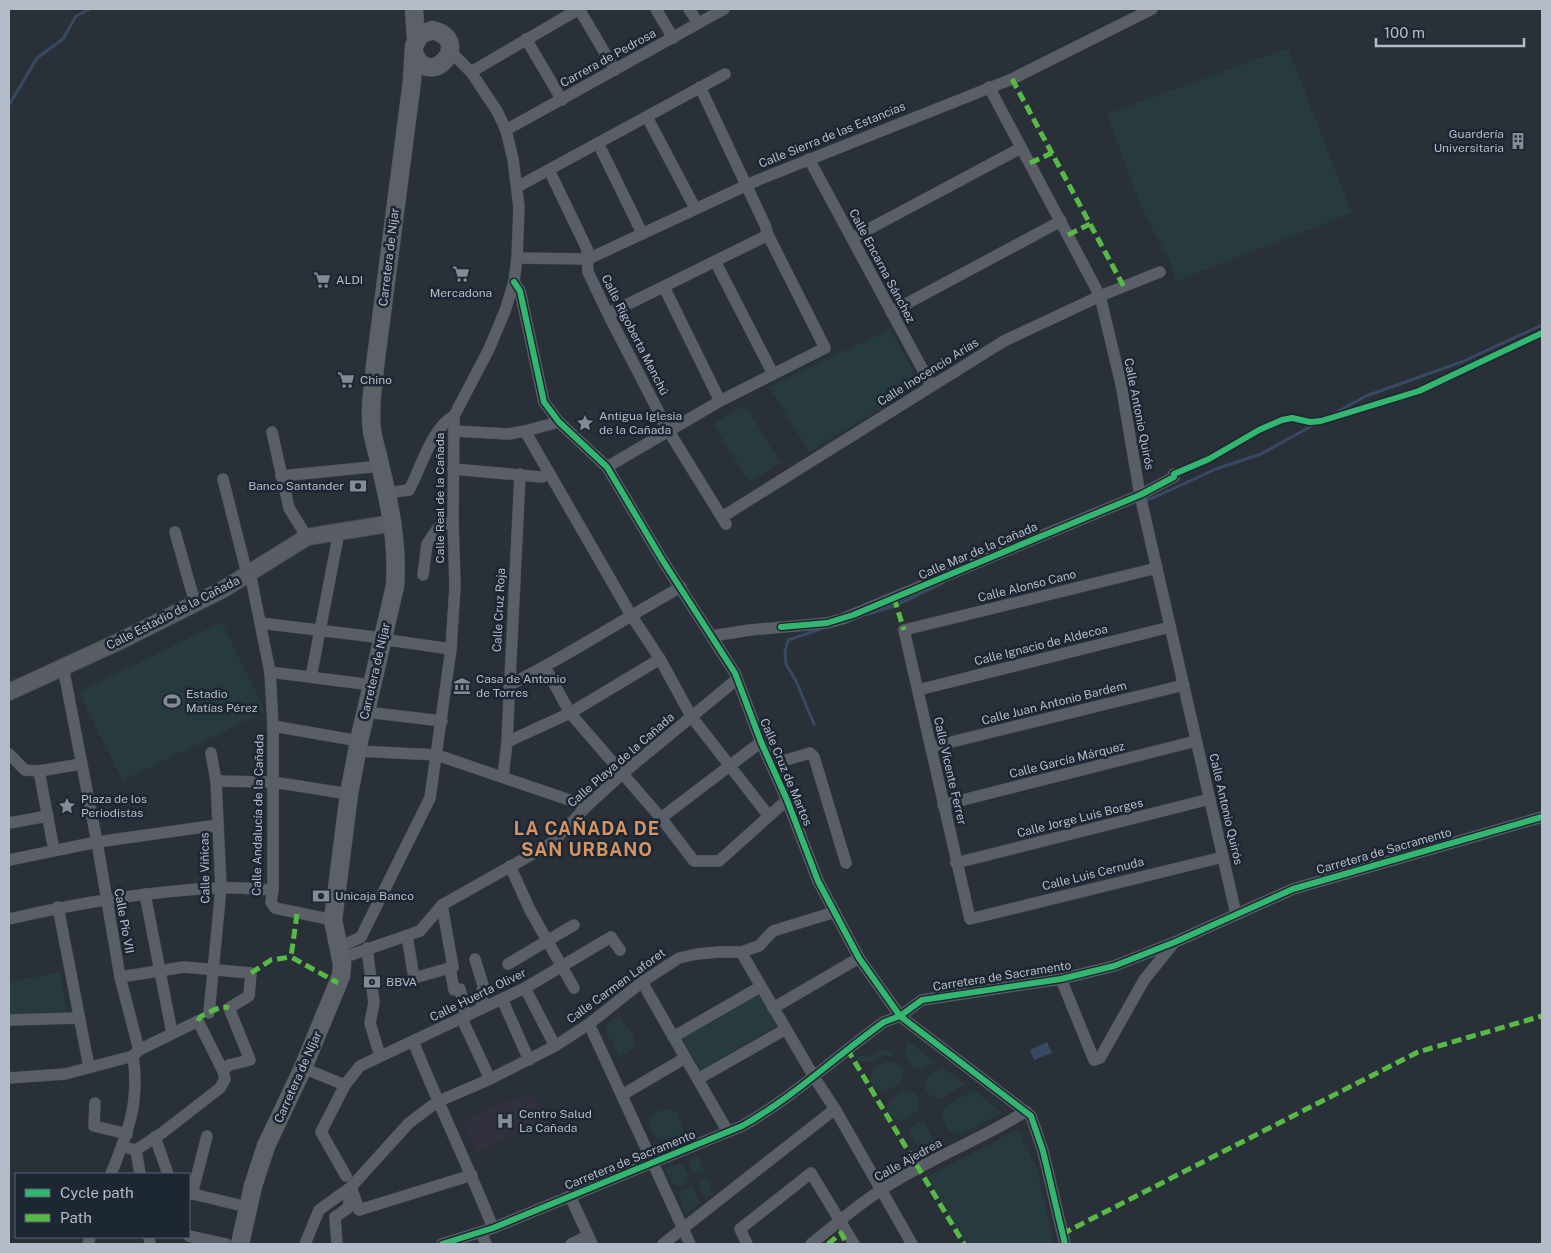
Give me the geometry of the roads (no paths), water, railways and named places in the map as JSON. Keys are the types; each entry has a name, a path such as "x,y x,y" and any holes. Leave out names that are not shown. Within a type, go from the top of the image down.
{"main road":[{"name":"Carretera de Níjar","path":"240,1244 248,1207 266,1146 303,1068 341,976 341,953 333,920 348,794 394,586 396,566 393,523 372,431 371,404 412,81 415,46 414,9"},
{"path":"424,9 439,32 448,40 450,51 441,64 426,66 421,63 415,46 425,32 432,30 439,32"},
{"path":"412,81 426,66"}],"street":[{"path":"471,72 579,9 615,70"},
{"path":"656,9 673,38"},
{"path":"689,9 698,23"},
{"name":"Carrera de Pedrosa","path":"506,130 724,9"},
{"name":"Calle Sierra de las Estancias","path":"517,258 588,259 695,208 809,159 1012,78 1152,9"},
{"path":"526,39 562,100"},
{"name":"Calle Real de la Cañada","path":"341,953 361,937 430,798 451,648 455,586 453,521 454,416 489,349 505,311 514,282 517,258 519,207 513,158 506,130 497,111 471,72 450,51"},
{"path":"517,187 725,74"},
{"path":"607,467 720,401 825,348 768,235 700,87"},
{"name":"Calle Antonio Quirós","path":"989,87 1100,296 1121,384 1141,499 1236,914"},
{"path":"648,116 695,208"},
{"path":"598,143 642,233"},
{"path":"852,238 1021,148"},
{"name":"Calle Encarna Sánchez","path":"809,159 931,385"},
{"name":"Calle Rigoberta Menchú","path":"549,170 587,249 588,272 608,314 668,430 724,521"},
{"path":"891,312 1060,221"},
{"path":"608,314 768,235"},
{"path":"715,261 773,374"},
{"name":"Calle Inocencio Arias","path":"724,521 931,385 1004,341 1100,296 1160,272"},
{"name":"Calle Cruz de Martos","path":"514,282 520,291 544,402 559,422 607,467 663,561 735,673 736,680 787,800 818,880 859,958 900,1016 1031,1116 1043,1151 1065,1244"},
{"path":"664,287 720,401"},
{"path":"387,493 408,490 439,428 454,416"},
{"path":"454,431 508,434 559,422"},
{"path":"525,431 630,614 660,659 691,716 768,815"},
{"path":"272,432 289,508 307,537"},
{"path":"281,476 381,466"},
{"path":"453,469 542,477 549,473"},
{"name":"Calle Cruz Roja","path":"503,777 507,742 520,474"},
{"name":"Calle Mar de la Cañada","path":"712,636 750,630 832,622 1141,499 1174,477 1174,474"},
{"name":"Calle Andalucía de la Cañada","path":"223,479 246,570 250,573 270,672 273,726 273,890 271,902 275,908 333,920"},
{"path":"423,575 427,544 438,528 453,521"},
{"name":"Calle Estadio de la Cañada","path":"9,692 222,590 307,537 393,523"},
{"path":"175,532 195,603"},
{"path":"311,677 339,532"},
{"name":"Calle Alonso Cano","path":"904,630 1157,568"},
{"path":"509,685 545,667 630,614 681,587"},
{"path":"260,623 451,648"},
{"name":"Calle Ignacio de Aldecoa","path":"918,690 1170,627"},
{"name":"Calle Vicente Ferrer","path":"904,630 970,919"},
{"path":"507,742 570,713 660,659"},
{"name":"Calle Pío VII","path":"63,667 97,842 120,977 136,1053 135,1104 127,1134 111,1173"},
{"path":"545,667 570,713 661,818 694,861 719,860 787,800"},
{"path":"270,672 372,685"},
{"name":"Calle Playa de la Cañada","path":"341,953 367,948 420,931 442,905 552,843 587,806 622,774 736,680"},
{"name":"Calle Juan Antonio Bardem","path":"931,747 1184,685"},
{"path":"366,712 442,721"},
{"path":"273,726 358,746 437,755 587,806"},
{"name":"Calle García Márquez","path":"943,805 1196,741"},
{"path":"661,818 761,742"},
{"name":"Calle Viñicas","path":"209,1013 221,888 216,782 211,753"},
{"path":"772,764 810,753 814,757 846,863"},
{"path":"9,754 25,770 39,771 81,764"},
{"path":"39,771 54,850"},
{"path":"216,782 273,782 348,794"},
{"name":"Calle Jorge Luis Borges","path":"956,862 1210,799"},
{"path":"9,824 48,816"},
{"name":"Carretera de Sacramento","path":"442,1244 493,1228 652,1164 728,1132 762,1115 877,1027 900,1016 922,1000 1061,979 1114,966 1174,942 1293,889 1542,817"},
{"path":"9,860 97,842 218,826"},
{"name":"Calle Luis Cernuda","path":"970,919 1223,857"},
{"path":"510,866 530,910 574,988"},
{"path":"9,919 58,907 145,894 221,888 273,890"},
{"path":"145,894 172,1033"},
{"path":"407,936 414,978 454,967 442,905"},
{"path":"58,907 89,1067"},
{"name":"Calle Carmen Laforet","path":"352,1187 409,1123 437,1102 490,1079 555,1046 589,1024 642,982 679,958 705,953 741,952 759,946 773,931 835,912"},
{"path":"508,964 574,925"},
{"name":"Calle Huerta Oliver","path":"346,1176 321,1132 345,1084 360,1066 525,988 611,937 620,950"},
{"path":"1061,979 1094,1060 1100,1058 1144,980 1174,942"},
{"path":"367,948 374,1003 370,1023 380,1056"},
{"path":"741,952 760,987 835,1109 912,1244"},
{"path":"773,1008 859,958"},
{"path":"475,959 483,985 481,1009"},
{"path":"120,977 184,967 213,968 251,973 249,996 229,1008 250,1060 229,1065 224,1071"},
{"path":"450,968 454,990 460,989 464,1018 490,1079"},
{"path":"642,982 728,1132"},
{"path":"673,1037 760,987"},
{"path":"525,988 555,1046"},
{"path":"502,999 529,1060"},
{"path":"9,1020 79,1018"},
{"path":"9,1078 65,1074 136,1053 198,1021 224,1071 225,1079 220,1088 136,1150 122,1147"},
{"path":"589,1024 690,1244"},
{"path":"698,1079 786,1029"},
{"path":"413,1041 437,1102 472,1175 493,1228"},
{"path":"622,1095 685,1058"},
{"path":"303,1068 345,1084"},
{"path":"95,1103 94,1126 127,1134"},
{"path":"663,1244 835,1109"},
{"name":"Calle Ajedrea","path":"811,1244 881,1190 946,1153 1026,1112"},
{"path":"207,1136 190,1194 248,1207"},
{"path":"155,1137 168,1173"},
{"path":"136,1150 140,1173"},
{"path":"747,1244 740,1229 811,1172 854,1244"},
{"path":"352,1187 359,1210 472,1175"},
{"path":"305,1244 318,1210 352,1187"},
{"path":"337,1244 335,1217 348,1208 352,1187"},
{"path":"570,1196 590,1240 571,1244"},
{"path":"481,1232 486,1244"},
{"path":"190,1236 226,1244"}],"water":[{"path":"1047,1042 1052,1053 1034,1060 1030,1050"}],"waterway":[{"path":"9,105 37,58 63,39 76,16 90,9"},
{"path":"1143,501 1216,469 1261,454 1366,396 1464,361 1542,325"},
{"path":"866,615 897,605 943,583"},
{"path":"814,724 796,681 786,664 785,652 788,640 821,629"}],"place":[{"name":"Guardería Universitaria","path":"1518,141"},
{"name":"Mercadona","path":"461,274"},
{"name":"ALDI","path":"322,280"},
{"name":"Chino","path":"346,380"},
{"name":"Antigua Iglesia de la Cañada","path":"585,423"},
{"name":"Banco Santander","path":"358,486"},
{"name":"Casa de Antonio de Torres","path":"462,686"},
{"name":"Estadio Matías Pérez","path":"172,701"},
{"name":"Plaza de los Periodistas","path":"67,806"},
{"name":"Unicaja Banco","path":"321,896"},
{"name":"BBVA","path":"372,982"},
{"name":"Centro Salud La Cañada","path":"505,1121"}],"district":[{"name":"LA CAÑADA DE SAN URBANO","path":"587,840"}]}
